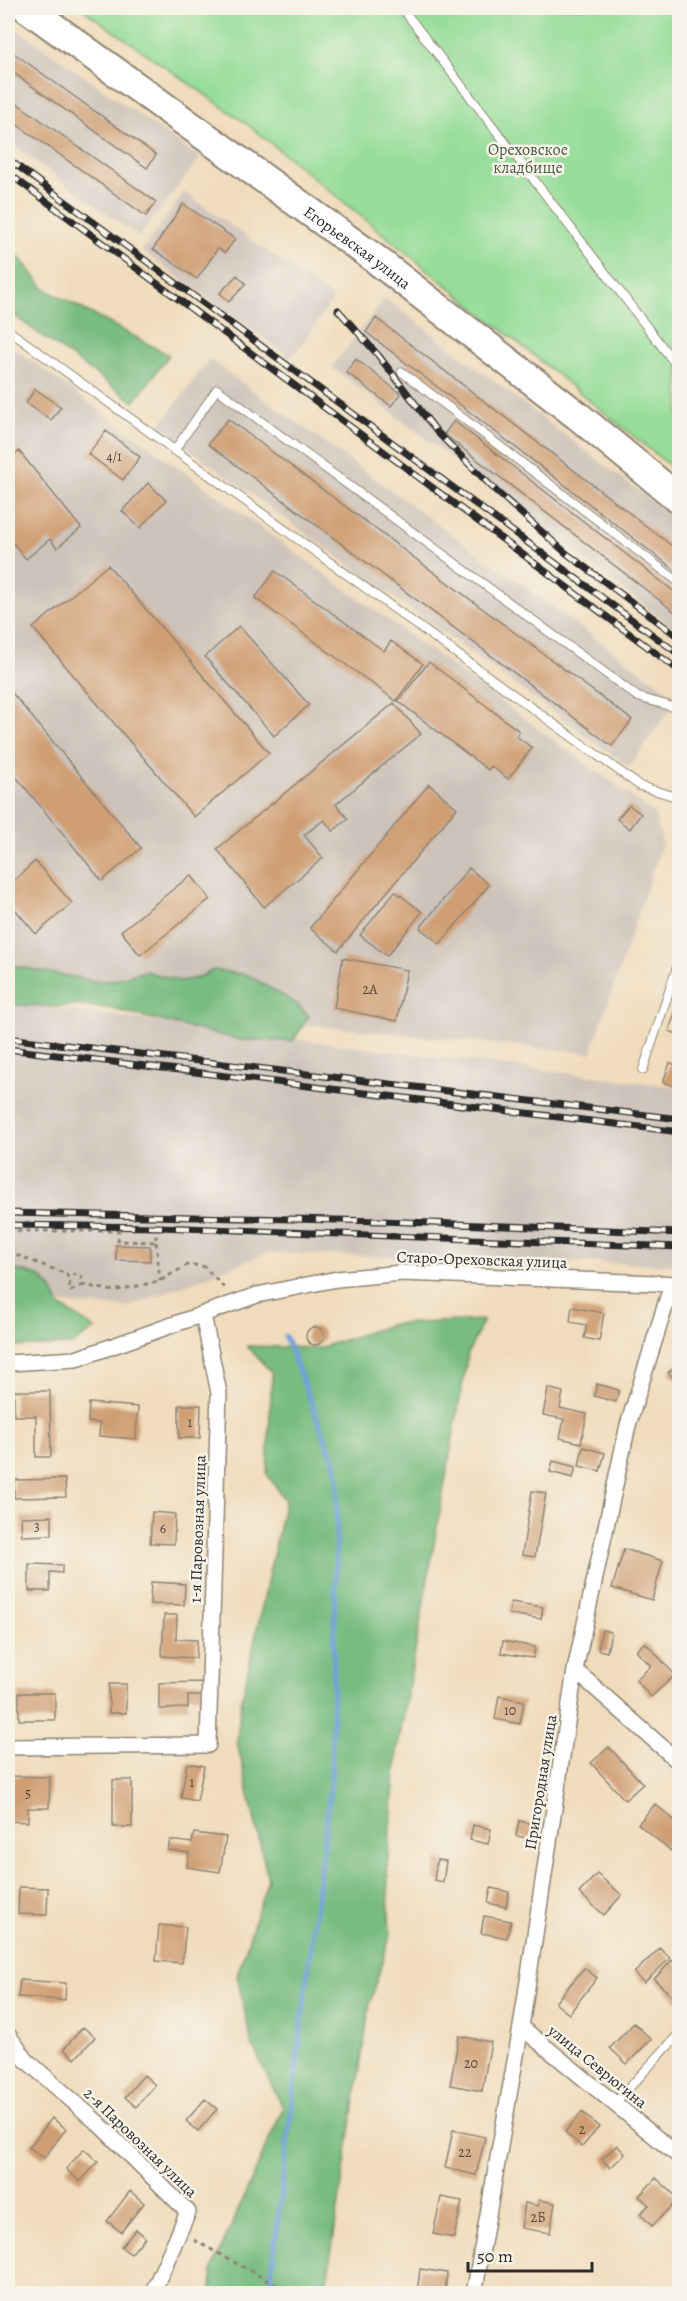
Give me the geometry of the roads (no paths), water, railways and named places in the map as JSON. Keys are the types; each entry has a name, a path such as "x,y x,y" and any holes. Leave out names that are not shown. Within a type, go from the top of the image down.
{"highway":[{"name":"Егорьевская улица","path":"27,8 374,258 578,416 680,500"}],"street":[{"name":"Старо-Ореховская улица","path":"8,1363 76,1359 257,1295 337,1279 402,1273 676,1284"},
{"name":"Пригородная улица","path":"474,2294 521,2026 575,1670 628,1425 676,1284"},
{"name":"1-я Паровозная улица","path":"8,1747 208,1745 219,1393 203,1315"},
{"path":"575,1670 680,1763"},
{"name":"улица Севрюгина","path":"521,2026 680,2157"},
{"name":"2-я Паровозная улица","path":"8,2035 27,2060 99,2124 188,2211 152,2294"}],"lane":[{"path":"402,8 680,370"},
{"path":"8,330 640,786 680,798"},
{"path":"402,372 680,583"},
{"path":"174,451 217,388 638,697 680,709"},
{"path":"643,1070 680,958"},
{"path":"616,2102 680,2033"}],"waterway":[{"path":"269,2294 331,1781 338,1471 285,1336"}],"railway":[{"path":"8,159 680,655"},
{"path":"8,173 680,671"},
{"path":"338,310 378,355 437,432 497,492 566,553 680,638"},
{"path":"8,1038 680,1119"},
{"path":"8,1049 680,1132"},
{"path":"8,1213 382,1221 680,1233"},
{"path":"8,1225 159,1227 680,1247"}],"park label":[{"name":"Ореховское кладбище","path":"528,158"}]}
